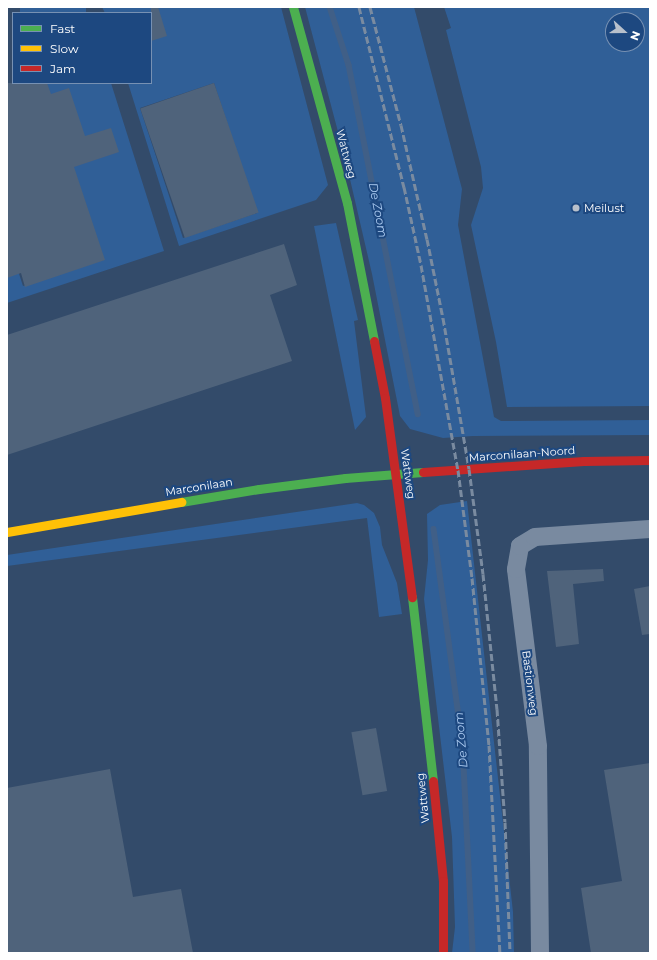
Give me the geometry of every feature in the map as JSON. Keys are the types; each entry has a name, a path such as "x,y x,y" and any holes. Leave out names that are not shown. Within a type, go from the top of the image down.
{"street":[{"name":"Wattweg","path":"293,7 347,203 385,398 421,667 443,881 443,953"},
{"name":"Marconilaan-Noord","path":"396,474 584,461 650,460"},
{"name":"Marconilaan","path":"7,532 259,489 345,478 396,474"},
{"name":"Bastionweg","path":"540,953 538,746 516,569 520,546 535,537 650,529"}],"shaded area":[{"path":"20,7 86,7 86,12 20,12"},
{"path":"102,7 281,7 328,185 316,200 179,246 128,84 152,84 152,12 104,12","holes":["214,83 257,213 183,238 140,108"]},
{"path":"305,7 414,7 462,189 458,225 494,417 501,421 650,420 650,435 473,436 443,438 410,429 400,416 372,274 346,162"},
{"name":"Meilust","path":"444,7 650,7 650,406 507,407 496,342 471,225 483,188 481,167 446,30 451,28"},
{"path":"45,84 111,84 164,251 7,303 7,237 23,286 103,260"},
{"path":"336,223 358,320 354,321 366,417 355,430 314,226"},
{"path":"467,501 513,912 514,953 452,953 455,927 452,837 424,599 428,560 427,514 440,505"},
{"path":"357,503 364,505 374,513 380,527 382,545 397,583 402,614 379,617 367,518 7,566 7,555"}],"building":[{"path":"151,7 158,7 167,36 152,41"},
{"path":"7,83 47,84 51,94 69,88 85,136 111,128 119,152 74,167 105,260 25,287 21,273 7,278"},
{"path":"214,83 259,213 185,238 140,108"},
{"path":"284,244 297,285 270,295 292,361 7,455 7,335"},
{"path":"603,569 604,581 573,584 579,644 556,647 547,571"},
{"path":"650,586 650,634 642,635 634,589"},
{"path":"376,728 387,791 362,795 351,732"},
{"path":"650,763 650,953 591,953 581,888 622,881 604,770"},
{"path":"110,769 133,897 181,889 193,953 7,953 7,788"}],"waterway":[{"name":"De Zoom","path":"330,7 349,65 418,414"},
{"name":"De Zoom","path":"434,529 463,745 473,953"}],"railway":[{"path":"359,7 404,187 421,265 458,470 472,578 489,745 500,953"},
{"path":"370,7 401,125 427,239 443,318 469,469 483,574 497,709 505,822 510,953"}],"traffic: fast":[{"path":"293,7 347,203 374,341"},
{"path":"181,502 259,489 345,478 423,472"},
{"path":"412,597 433,781"}],"traffic: slow":[{"path":"7,532 181,502"}],"traffic: jam":[{"path":"374,341 385,398 412,597"},
{"path":"423,472 584,461 650,460"},
{"path":"433,781 443,881 443,953"}],"place":[{"name":"Meilust","path":"576,208"}]}
